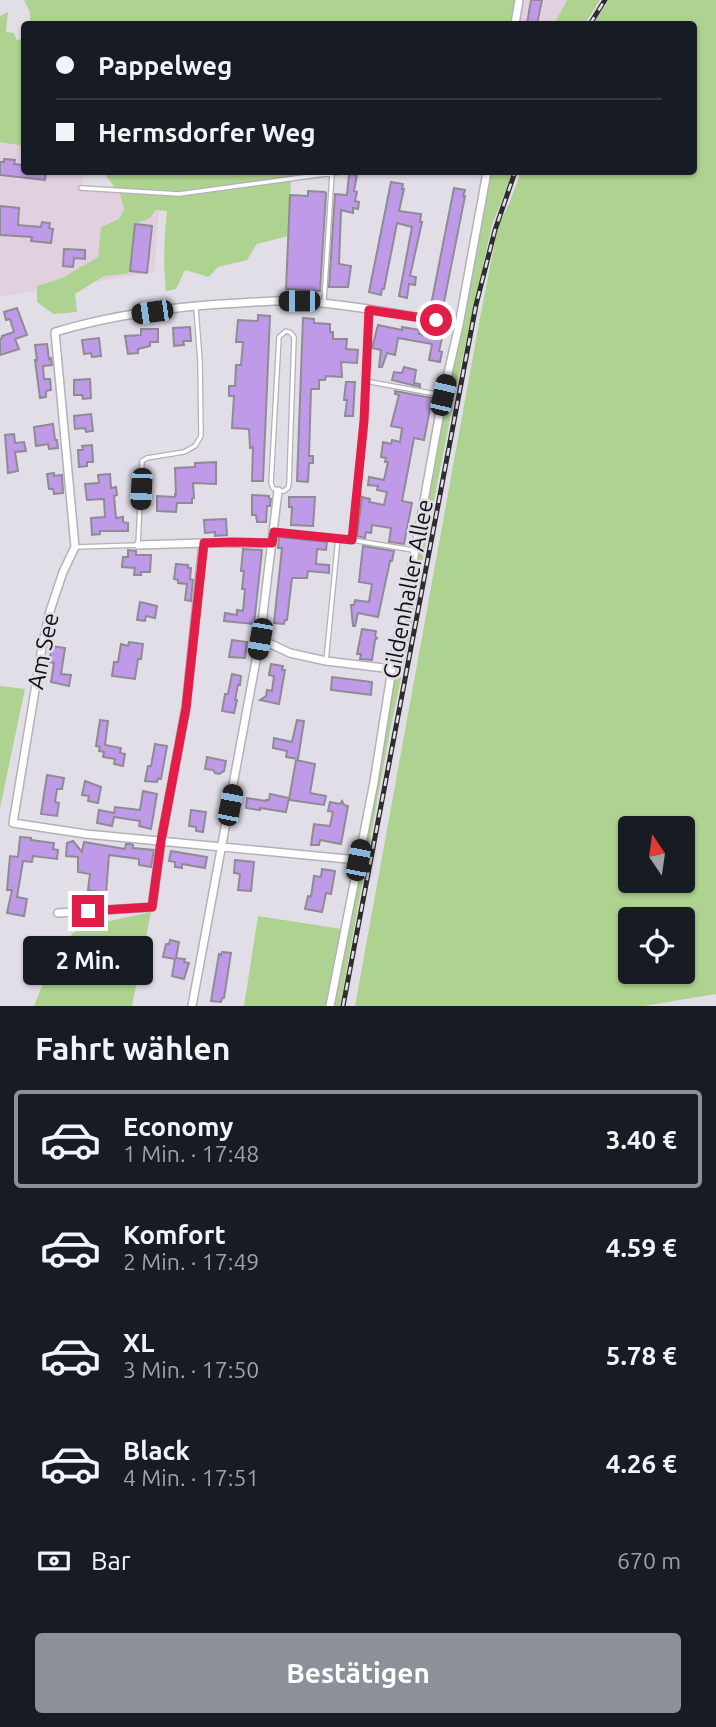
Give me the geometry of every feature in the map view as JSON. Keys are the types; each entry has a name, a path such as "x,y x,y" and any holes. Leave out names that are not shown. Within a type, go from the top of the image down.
{"street":[{"path":"516,21 519,0"},
{"name":"Gildenhaller Allee","path":"330,1006 486,175"},
{"path":"196,306 299,301 459,325"},
{"name":"Am See","path":"196,306 107,318 55,332 75,547 50,611 43,642 13,823 86,834 358,860"},
{"path":"192,1006 260,639 278,491"},
{"path":"58,913 152,907 161,841 186,708 204,543"},
{"path":"138,545 272,543"},
{"path":"260,639 290,653 326,661 392,669"}],"lane":[{"path":"81,188 178,194 317,175"},
{"path":"324,304 332,175"},
{"path":"75,547 138,545 142,461 184,452 195,446 201,436 196,306"},
{"path":"352,540 362,452 369,310"},
{"path":"286,331 294,337 289,484 284,491 278,491 271,483 279,337 286,331"},
{"path":"365,381 443,395"},
{"path":"274,532 338,538 415,551"},
{"path":"326,661 338,538"}],"shaded area":[{"path":"518,0 567,0 556,21 514,21"},
{"path":"0,142 21,146 21,175 84,175 83,185 161,189 154,272 0,296"}],"green space":[{"path":"24,0 518,0 514,21 30,21 30,12"},
{"path":"567,0 600,0 587,21 556,21"},
{"path":"609,0 716,0 716,994 644,1006 355,1006 498,226 520,175 697,175 697,21 595,21"},
{"path":"8,12 6,32 14,33 17,41 21,39 21,146 0,142 0,16"},
{"path":"105,175 298,175 290,176 288,236 257,244 247,260 218,267 209,277 185,270 176,289 166,291 164,251 167,211 156,210 150,218 135,224 130,270 127,274 104,276 75,294 77,312 53,314 37,302 37,286 62,278 98,257 101,227 119,219 124,209 120,194"},
{"path":"490,175 512,175 492,225 458,379 340,1006 244,1006 258,916 342,929"},
{"path":"0,686 25,689 0,808"},
{"path":"151,912 132,1006 34,1006 50,966 72,934 82,927"}],"building":[{"path":"531,0 542,0 538,21 528,21"},
{"path":"4,159 15,160 14,164 21,165 21,175 46,175 45,180 0,175 0,162 4,162"},
{"path":"349,175 357,175 354,191 357,192 355,201 359,202 358,209 353,208 353,213 341,210 339,264 351,266 348,287 329,287 335,194 347,195"},
{"path":"391,182 403,184 399,211 421,214 422,222 410,276 416,277 415,285 409,284 407,298 399,296 412,227 397,223 384,289 381,295 369,292"},
{"path":"454,188 465,190 465,196 441,307 431,305"},
{"path":"308,191 326,193 320,291 286,289 290,195 308,196"},
{"path":"0,206 19,208 18,225 41,227 42,222 50,223 49,228 53,229 51,243 31,241 32,237 0,235"},
{"path":"135,224 152,226 147,273 130,271"},
{"path":"64,249 85,250 85,259 74,258 73,267 63,266"},
{"path":"17,308 27,335 15,339 19,349 0,355 0,339 14,332 10,319 6,320 4,312"},
{"path":"258,315 270,316 263,481 252,481 253,447 250,448 249,429 232,428 234,396 229,396 229,386 235,386 236,365 241,365 243,342 236,342 238,320 258,321"},
{"path":"303,318 314,319 314,323 330,324 333,339 347,339 346,349 358,350 357,363 341,362 342,377 326,376 325,380 319,380 319,389 311,389 309,456 313,456 313,463 309,463 308,482 297,481"},
{"path":"378,325 402,330 402,327 420,330 419,334 442,338 440,362 429,360 432,344 398,338 395,355 387,353 382,367 379,367 381,350 372,348"},
{"path":"190,327 191,341 183,341 184,345 174,346 173,328"},
{"path":"141,329 158,329 158,342 150,342 150,346 138,349 138,353 128,354 125,336 141,335"},
{"path":"99,338 101,356 84,354 82,340"},
{"path":"47,344 52,365 43,366 44,379 50,379 51,390 46,391 46,397 40,398 35,345"},
{"path":"404,367 416,370 414,383 420,384 420,387 392,380 394,372 402,373"},
{"path":"90,379 91,398 83,399 82,395 74,395 74,380"},
{"path":"346,382 355,382 353,416 345,416"},
{"path":"395,391 432,398 424,440 414,438 402,501 412,503 404,544 389,542 391,528 372,525 371,533 366,532 365,538 357,536 362,497 370,499 369,502 384,505 387,492 377,490 378,486 368,485 369,477 384,480 388,462 381,457 383,442 400,442 402,428 391,426 399,395 395,394"},
{"path":"91,414 93,431 75,429 74,416"},
{"path":"53,424 58,448 49,449 48,444 36,446 34,427"},
{"path":"14,434 15,443 24,442 26,451 15,452 18,471 8,473 5,435"},
{"path":"92,445 93,462 79,467 78,450 83,450 82,446"},
{"path":"216,462 216,484 193,483 192,503 177,503 176,512 157,511 157,496 175,497 175,468"},
{"path":"54,473 54,476 62,475 63,493 54,494 53,489 49,489 47,474"},
{"path":"110,474 111,488 116,487 116,518 123,517 123,522 128,523 128,531 100,531 100,534 92,535 91,518 105,517 104,499 87,500 85,484 99,483 98,475"},
{"path":"252,495 269,496 271,499 270,506 267,506 266,522 257,522 256,515 252,515"},
{"path":"289,497 315,497 313,526 291,525 292,507 289,507"},
{"path":"226,519 227,535 205,533 204,520"},
{"path":"279,537 327,542 326,550 317,549 316,564 329,565 329,573 308,571 307,578 292,578 287,620 284,624 274,623 282,548 278,548"},
{"path":"363,546 394,551 378,617 358,613 353,626 351,605 354,605 355,600 369,602 372,584 359,582"},
{"path":"243,549 262,550 254,624 224,621 225,613 237,615 237,610 243,611"},
{"path":"128,550 136,551 136,555 151,555 150,572 134,575 135,568 122,567 123,557 128,557"},
{"path":"176,564 188,565 188,568 191,568 191,601 185,600 187,584 178,583 178,580 174,579"},
{"path":"140,602 157,606 155,618 146,616 145,621 137,620"},
{"path":"362,629 376,631 372,660 360,659 361,654 357,654"},
{"path":"232,640 247,642 245,658 229,657"},
{"path":"129,642 143,644 135,679 112,676 121,644 128,646"},
{"path":"52,646 65,648 61,674 71,675 69,686 51,682 54,663 49,662"},
{"path":"271,664 283,666 282,670 285,670 279,704 260,700 266,696 267,690 272,691 274,676 269,675"},
{"path":"232,674 241,676 234,713 222,711"},
{"path":"332,677 372,682 371,695 331,690"},
{"path":"100,720 108,721 105,745 121,748 120,753 125,754 123,766 114,764 115,759 103,757 104,752 99,751 100,747 96,746"},
{"path":"297,720 304,721 298,759 286,757 287,751 273,748 274,738 292,742"},
{"path":"155,744 167,746 161,779 158,778 157,782 145,781 148,766 151,766"},
{"path":"207,757 226,761 224,771 219,774 205,769"},
{"path":"296,760 315,764 310,793 326,796 324,805 289,800"},
{"path":"47,775 64,778 62,789 57,789 57,816 41,814"},
{"path":"85,781 101,787 98,803 88,801 89,796 82,795"},
{"path":"143,791 157,794 151,829 139,826 140,821 114,817 112,826 97,823 99,810 114,813 115,807 140,810"},
{"path":"270,794 289,798 286,812 246,808 247,798 266,801 269,800"},
{"path":"342,801 348,806 341,844 320,840 319,845 311,845 314,824 330,826 333,812 328,811 330,802 340,804"},
{"path":"191,810 206,812 203,832 189,826"},
{"path":"20,837 54,843 53,849 58,850 57,859 33,856 32,862 23,861 17,897 27,899 24,916 7,913 12,890 7,890 10,856 18,857"},
{"path":"73,841 82,852 84,842 125,849 126,844 131,844 133,848 154,850 151,867 139,865 139,859 109,855 106,893 88,890 90,874 78,872 78,857 66,856 67,843"},
{"path":"171,851 207,857 205,868 182,864 182,868 175,867 175,862 169,861"},
{"path":"235,860 254,862 251,891 238,890 240,874 234,873"},
{"path":"322,869 335,871 331,894 326,893 322,912 305,909 308,896 311,897 314,876 321,877"},
{"path":"170,940 179,942 176,958 185,959 184,962 189,963 184,979 172,976 175,959 163,957 166,944 169,944"},
{"path":"231,953 224,998 221,1002 211,1001 219,954"}],"railway":[{"path":"592,21 605,0"},
{"path":"343,1006 476,305 495,230 514,175"}],"route":[{"path":"88,911 152,907 161,841 186,708 204,543 272,543 274,532 352,540 361,463 369,310 436,320"}]}
